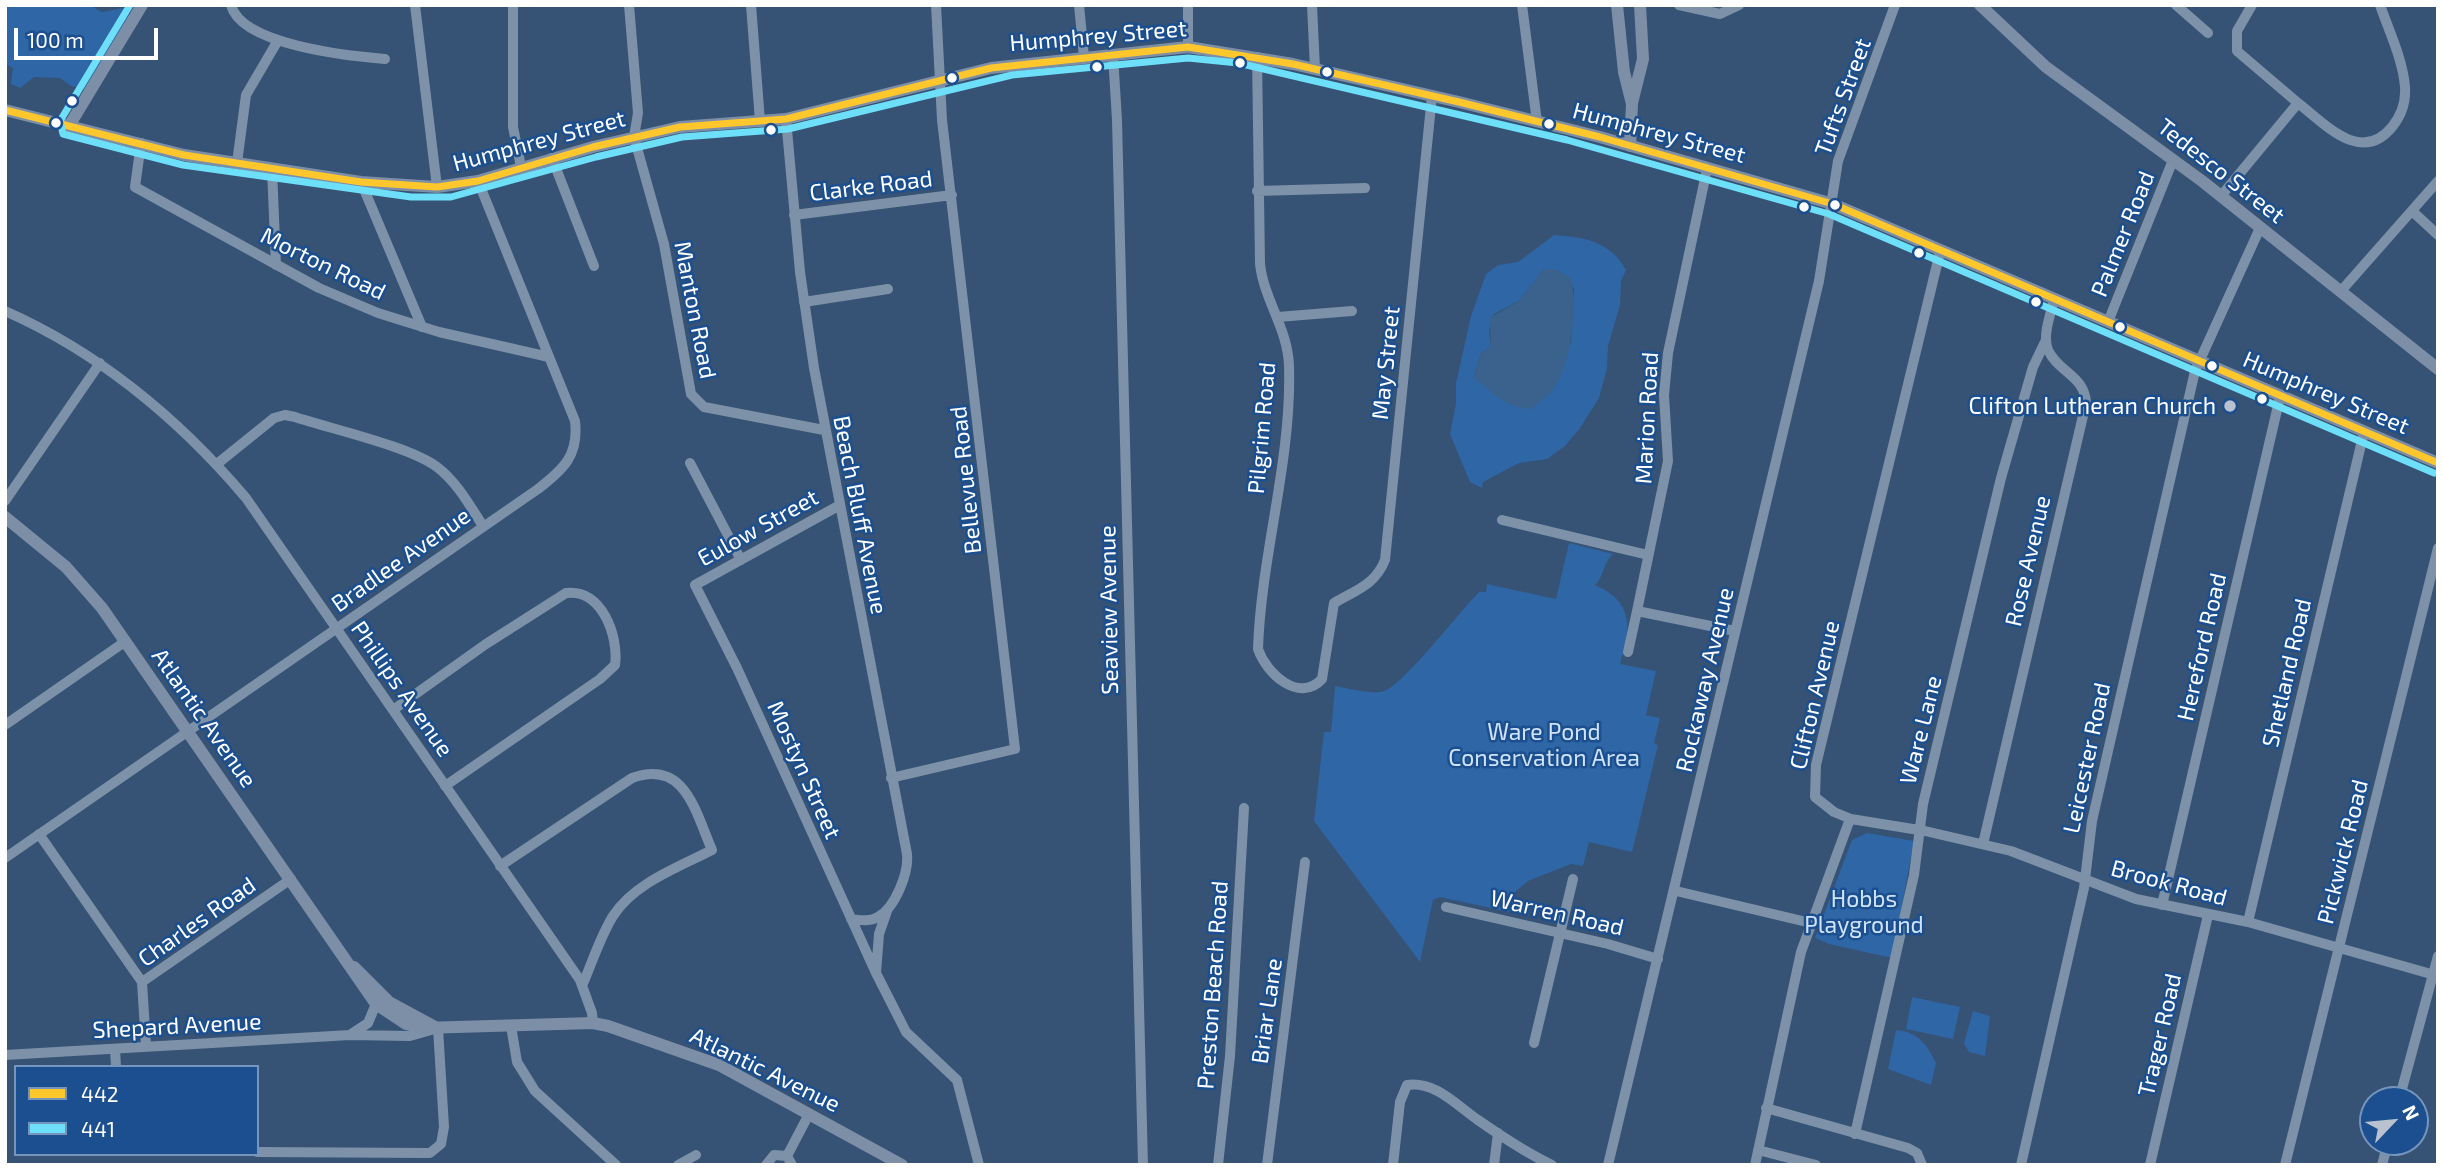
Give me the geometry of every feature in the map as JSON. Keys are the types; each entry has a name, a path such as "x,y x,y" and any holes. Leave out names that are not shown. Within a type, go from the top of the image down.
{"main road":[{"path":"69,126 142,5"},
{"path":"1617,5 1624,72 1632,104"},
{"path":"1630,146 1632,104 1643,59 1640,5"},
{"name":"Tedesco Street","path":"1980,5 2046,67 2221,196 2438,369"},
{"name":"Humphrey Street","path":"5,110 237,163 361,182 437,187 478,181 552,158 680,127 786,119 1010,65 1188,47 1257,57 1536,122 1833,204 2438,463"},
{"name":"Atlantic Avenue","path":"5,517 66,567 126,640 348,961 389,1002 438,1028"},
{"name":"Atlantic Avenue","path":"348,961 358,983 376,1004 406,1024 438,1028 593,1023 626,1031 719,1065 901,1165"}],"street":[{"path":"231,5 233,13 277,42 385,59"},
{"path":"415,5 437,187"},
{"path":"513,5 513,127 521,167"},
{"path":"629,5 638,113 634,137"},
{"path":"751,5 760,121"},
{"name":"Bellevue Road","path":"891,778 1015,749 952,195 940,80 936,5"},
{"path":"1079,5 1084,57"},
{"path":"1188,5 1188,47"},
{"path":"1311,5 1315,69"},
{"path":"1522,5 1536,122"},
{"path":"1679,5 1720,14 1739,5"},
{"name":"Tufts Street","path":"1833,204 1838,161 1895,5"},
{"path":"2176,5 2208,33"},
{"path":"2252,5 2237,31 2236,51 2298,103 2355,144 2369,144 2390,130 2404,105 2405,87 2380,5"},
{"path":"237,163 246,95 277,42"},
{"name":"Seaview Avenue","path":"1113,55 1143,1165"},
{"name":"Pilgrim Road","path":"1257,57 1257,191 1262,283 1278,317 1287,349 1287,410 1258,649 1269,671 1288,684 1300,688 1315,686 1322,680 1332,608"},
{"name":"May Street","path":"1332,608 1337,601 1370,584 1380,572 1385,560 1432,96"},
{"path":"2221,196 2298,103"},
{"name":"Beach Bluff Avenue","path":"786,119 804,302 824,430 908,866 879,934 876,973"},
{"name":"Manton Road","path":"634,137 664,244 691,394 704,407 824,430"},
{"name":"Morton Road","path":"141,143 135,187 319,288 422,327 549,357"},
{"path":"552,158 594,266"},
{"name":"Palmer Road","path":"2108,322 2173,160"},
{"path":"272,169 276,265"},
{"name":"Marion Road","path":"1628,652 1668,461 1664,395 1668,353 1707,169"},
{"name":"Bradlee Avenue","path":"5,858 562,470 575,451 575,421 478,181"},
{"path":"2341,291 2438,181"},
{"path":"361,182 422,327"},
{"path":"1257,191 1365,188"},
{"name":"Clarke Road","path":"794,215 952,195"},
{"name":"Rockaway Avenue","path":"1608,1165 1676,891 1819,281 1833,204"},
{"path":"2412,211 2438,235"},
{"name":"Leicester Road","path":"2021,1165 2084,878 2092,821 2180,431 2199,362 2220,323 2260,228"},
{"name":"Clifton Avenue","path":"1850,819 1834,812 1815,797 1816,765 1940,252"},
{"path":"804,302 888,289"},
{"path":"2046,340 2054,299"},
{"name":"Phillips Avenue","path":"5,311 100,363 127,381 217,464 258,515 582,986 593,1023"},
{"path":"1278,317 1352,311"},
{"name":"Ware Lane","path":"1855,1135 1914,875 1919,830 2001,478 2033,367 2046,340"},
{"name":"Rose Avenue","path":"1983,844 2086,403 2085,390 2049,352 2046,340"},
{"path":"5,501 100,363"},
{"name":"Hereford Road","path":"2162,905 2280,397"},
{"path":"217,464 274,418 285,415 295,417 400,451 436,466 456,485 483,526"},
{"name":"Shetland Road","path":"2248,922 2364,432"},
{"path":"690,463 741,561"},
{"name":"Eulow Street","path":"695,585 840,505"},
{"path":"1502,520 1648,555"},
{"name":"Pickwick Road","path":"2285,1165 2438,548"},
{"name":"Mostyn Street","path":"695,585 737,668 876,973"},
{"path":"393,710 559,596 578,591 596,605 615,638 615,665 600,679 445,786"},
{"path":"1637,611 1735,631"},
{"path":"5,725 126,640"},
{"path":"500,866 632,778 655,772 670,776 684,788 712,850 667,873 624,903 613,916 582,986"},
{"name":"Preston Beach Road","path":"1217,1165 1230,1056 1244,808"},
{"path":"1755,1165 1788,1004 1811,923 1850,819"},
{"name":"Brook Road","path":"1850,819 1983,844 2039,860 2112,891 2162,905 2248,922 2435,975"},
{"path":"39,834 142,982"},
{"name":"Briar Lane","path":"1267,1165 1305,862"},
{"name":"Charles Road","path":"146,1046 142,982 291,879"},
{"path":"1534,1043 1573,879"},
{"path":"1676,891 1811,923"},
{"name":"Warren Road","path":"1446,907 1658,959"},
{"path":"851,919 876,918 887,911"},
{"name":"Trager Road","path":"2150,1165 2208,915"},
{"path":"2403,1086 2438,956"},
{"path":"876,973 906,1031 957,1080 979,1165"},
{"path":"350,1035 368,1023 376,1004"},
{"path":"512,1026 517,1062 530,1084 616,1165"},
{"path":"259,1152 421,1153 437,1149 444,1138 438,1028"},
{"name":"Shepard Avenue","path":"5,1055 350,1035 410,1035 438,1028"},
{"path":"115,1049 116,1065"},
{"path":"1393,1165 1400,1102 1407,1085 1419,1083 1447,1095 1498,1133 1552,1165"},
{"path":"1766,1108 1908,1148 1917,1153 1922,1165"},
{"path":"766,1165 774,1155 789,1160 809,1114"},
{"path":"1494,1165 1498,1133"},
{"path":"1758,1150 1816,1165"},
{"path":"678,1165 696,1155"}],"green space":[{"path":"5,5 89,5 102,12 123,8 130,16 85,89 71,86 60,78 34,77 20,88 11,84 13,68 5,64"},
{"path":"1554,235 1576,237 1605,247 1626,270 1621,281 1620,305 1608,346 1607,368 1599,398 1580,428 1565,446 1547,459 1519,463 1483,482 1482,488 1470,482 1450,434 1456,403 1456,383 1471,316 1486,274 1498,265 1518,262","holes":["1544,269 1574,288 1571,341 1558,380 1551,391 1531,409 1474,377 1481,353 1491,347 1489,330 1494,314 1519,301"]},
{"name":"Ware Pond Conservation Area","path":"1569,543 1613,554 1595,585 1617,599 1626,617 1626,639 1620,664 1656,671 1646,715 1660,718 1654,743 1658,745 1632,852 1589,842 1583,866 1571,864 1528,881 1514,893 1509,912 1440,897 1433,900 1420,962 1314,821 1324,732 1331,732 1335,686 1373,692 1384,691 1393,686 1479,592 1486,592 1487,584 1556,599"},
{"name":"Hobbs Playground","path":"1867,833 1914,841 1892,958 1829,944 1815,938 1852,840"},
{"path":"1912,997 1960,1007 1953,1039 1906,1029"},
{"path":"1973,1011 1990,1016 1985,1056 1969,1052 1964,1043"},
{"path":"1896,1030 1916,1036 1929,1050 1936,1063 1931,1085 1888,1069"}],"shaded area":[{"path":"1544,269 1555,269 1571,278 1574,304 1571,336 1564,367 1550,394 1531,409 1522,408 1493,394 1474,377 1481,353 1491,347 1490,318 1519,301"}],"transit line":[{"name":"441","path":"130,5 60,121 63,134 183,165 411,197 451,197 596,157 682,137 788,129 1012,75 1188,58 1238,63 1567,140 1829,214 2434,473"},
{"name":"442","path":"5,110 184,155 361,182 437,187 478,181 593,147 680,127 786,119 991,68 1188,47 1293,64 1459,102 1600,137 1833,204 2438,463"}],"place":[{"name":"Clifton Lutheran Church","path":"2230,406"}]}
